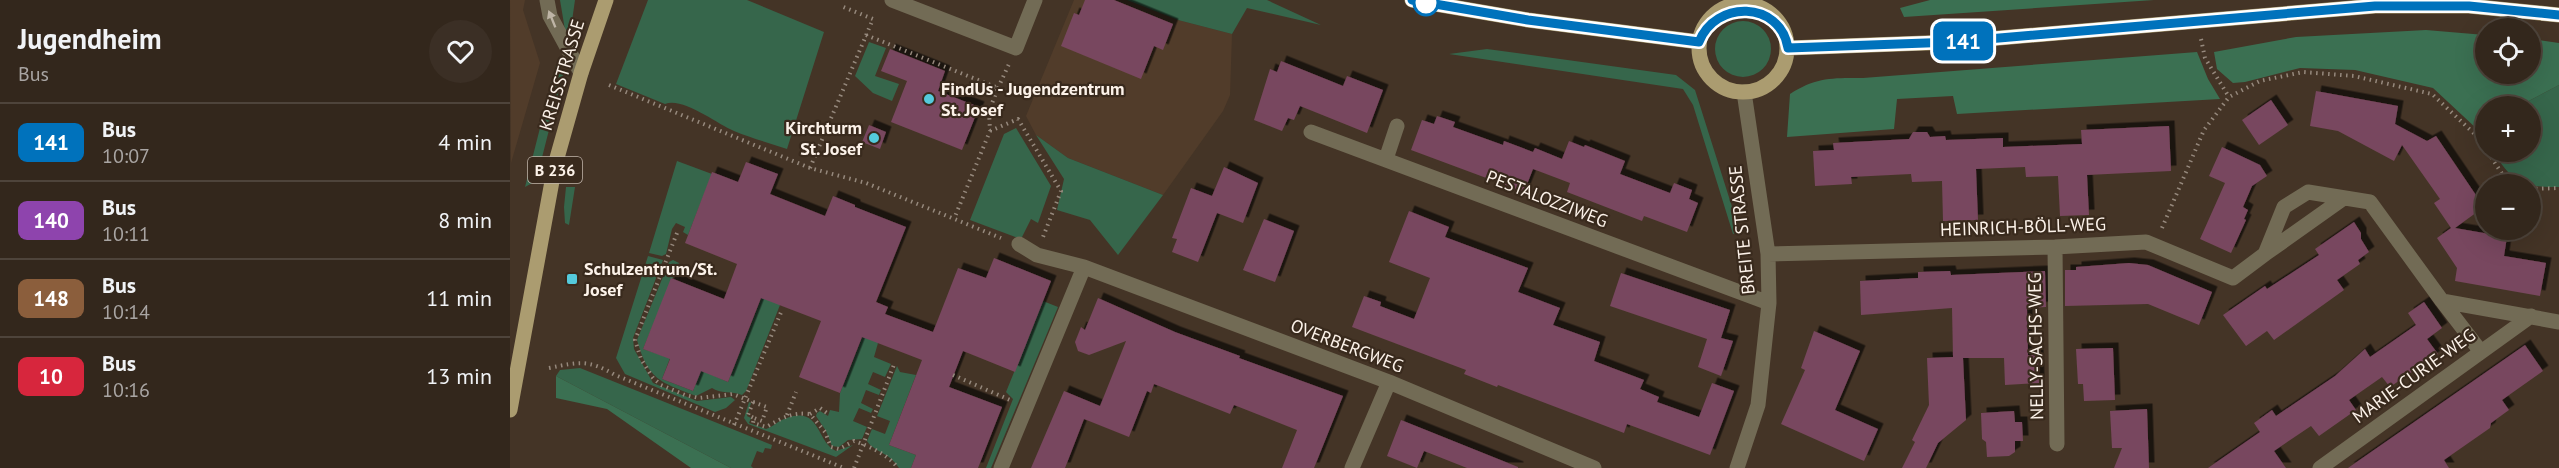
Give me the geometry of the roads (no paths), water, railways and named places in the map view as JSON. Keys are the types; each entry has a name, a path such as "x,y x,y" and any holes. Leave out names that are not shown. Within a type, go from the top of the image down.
{"main road":[{"name":"KREISSTRASSE","path":"510,410 555,165 581,73 606,0"},
{"path":"1412,0 1528,20 1699,42"},
{"path":"1740,2 1758,7 1773,16 1784,30 1788,48 1782,70 1775,79 1756,91 1744,92 1726,88 1710,78 1701,61 1699,42 1704,28 1713,16 1740,2"},
{"path":"1788,48 1953,42 2375,6 2469,6 2559,15"}],"street":[{"path":"547,0 550,16 581,73"},
{"path":"892,0 1016,48 1035,0"},
{"name":"BREITE STRASSE","path":"1737,468 1758,405 1769,303 1768,254 1744,92"},
{"path":"1386,159 1397,126"},
{"name":"PESTALOZZIWEG","path":"1311,132 1769,303"},
{"path":"2265,254 2284,207 2308,192 2370,202 2481,352"},
{"name":"HEINRICH-BÖLL-WEG","path":"1768,254 2055,247 2146,242 2233,278 2344,198"},
{"name":"OVERBERGWEG","path":"1018,244 1036,255 1084,267 1389,382 1594,468"},
{"name":"NELLY-SACHS-WEG","path":"2055,247 2057,444"},
{"path":"1000,468 1084,267"},
{"path":"2442,301 2559,322"},
{"name":"MARIE-CURIE-WEG","path":"2320,468 2531,316"},
{"path":"1352,468 1389,382"}],"place":[{"name":"FindUs - Jugendzentrum St. Josef","path":"929,99"},
{"name":"Kirchturm St. Josef","path":"874,138"},
{"name":"Schulzentrum/St. Josef","path":"572,279"}]}
